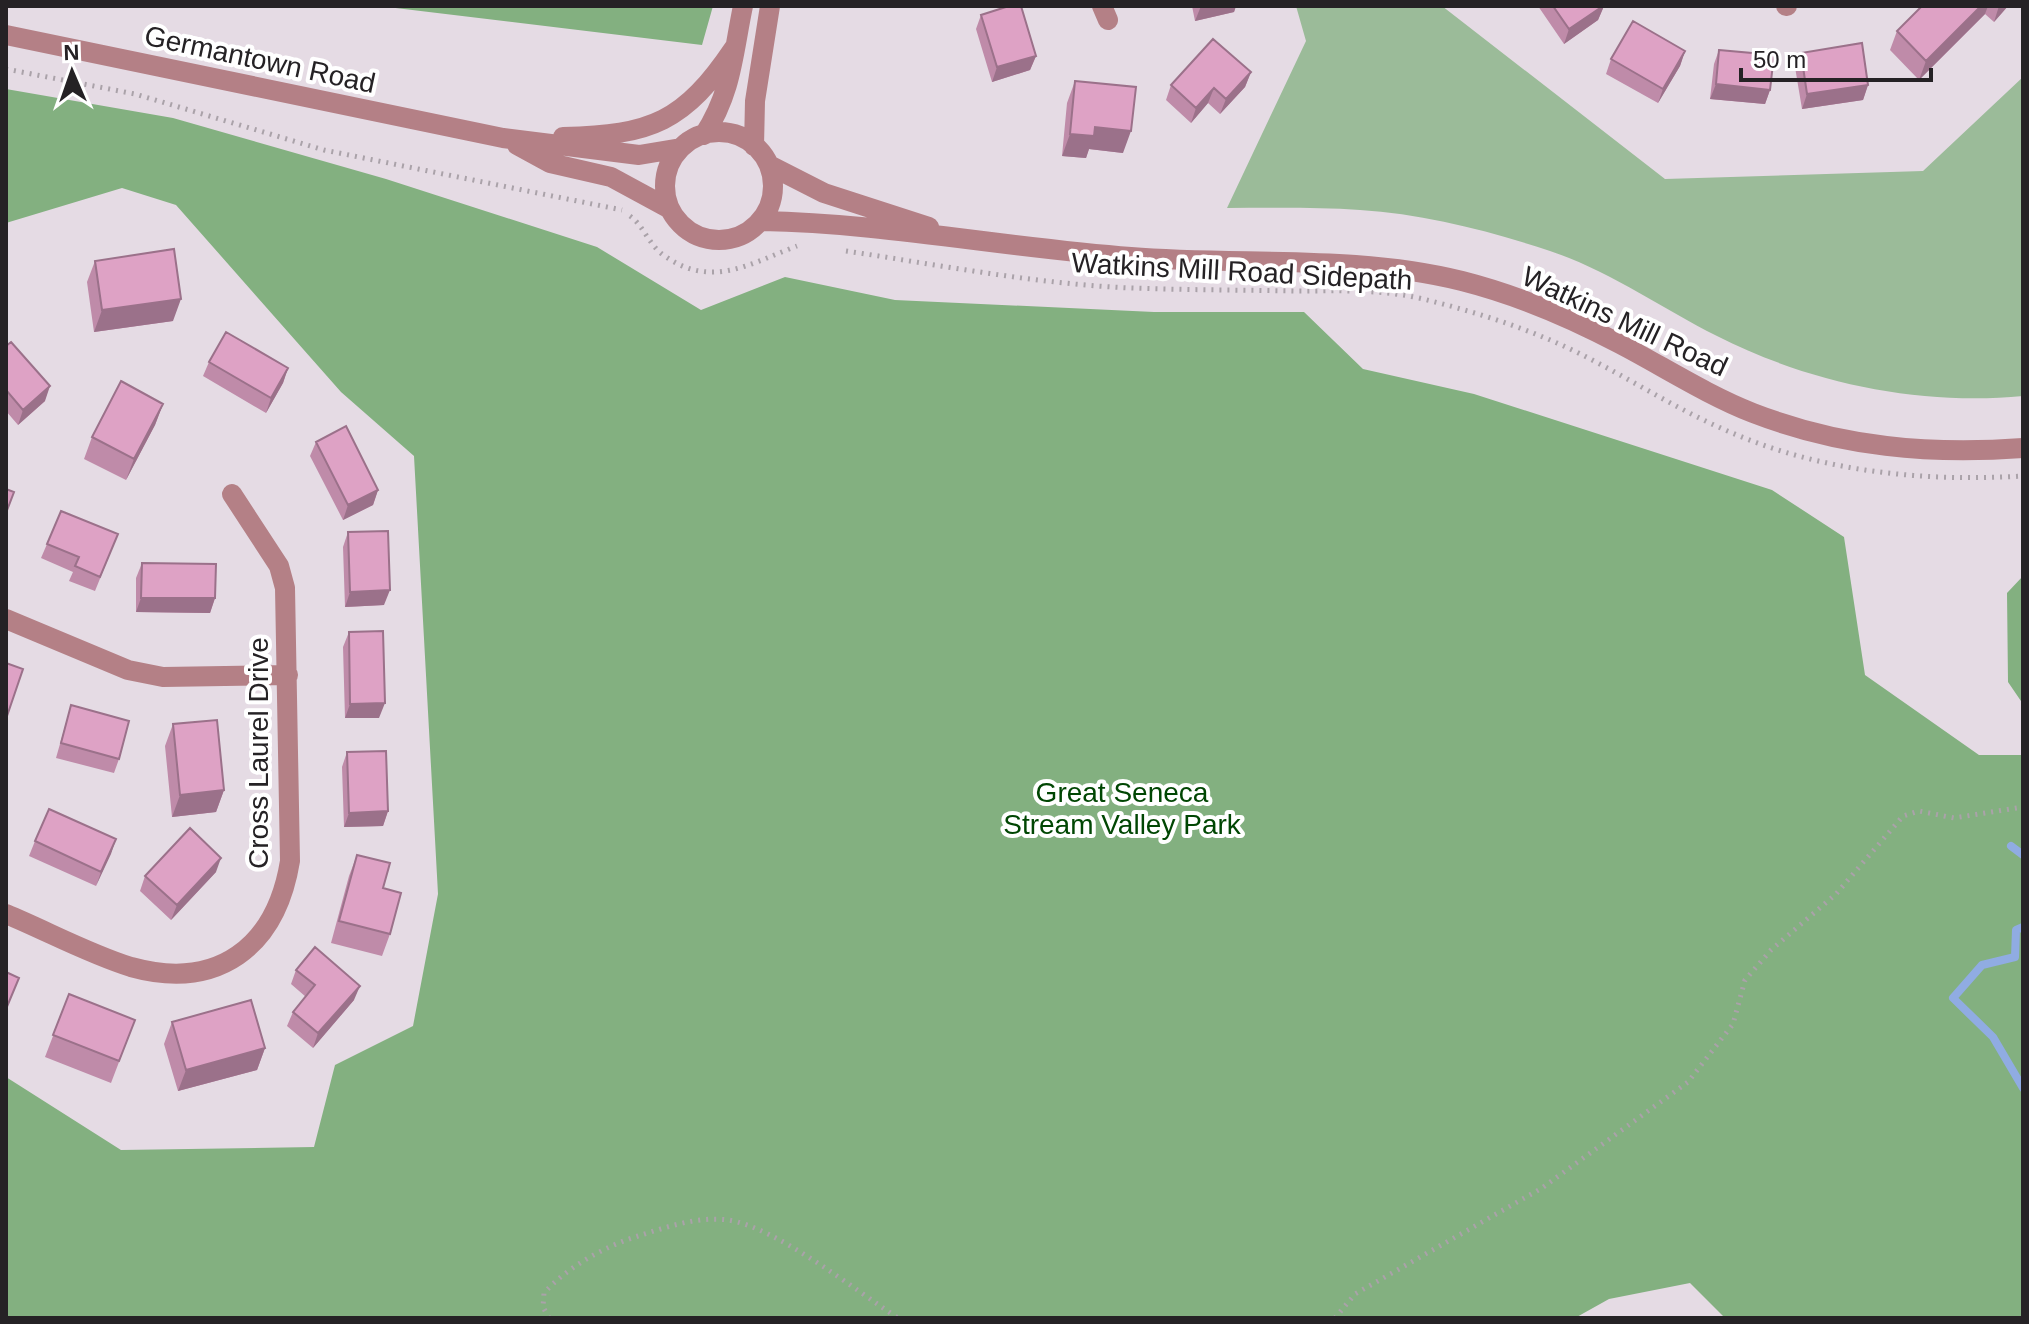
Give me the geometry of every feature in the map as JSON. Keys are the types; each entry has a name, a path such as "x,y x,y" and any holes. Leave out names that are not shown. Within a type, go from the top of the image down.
{"street":[{"path":"704,135 739,136 754,146 769,165 773,195 760,221 747,233 730,239 712,240 694,235 680,224 670,209 665,192 666,174 681,148 704,135 721,108 731,78 743,6"},
{"path":"754,146 755,101 770,6"},
{"name":"Germantown Road","path":"6,35 503,138 639,155 681,148"},
{"path":"503,138 631,132 678,113 707,88 734,48"},
{"name":"Germantown Road","path":"503,138 550,163 611,177 670,209"},
{"name":"Watkins Mill Road","path":"769,165 824,193 960,236"},
{"name":"Watkins Mill Road","path":"760,221 817,222 886,232 960,236 1135,258 1398,268 1463,281 1571,320 1751,412 1799,430 1885,447 1928,451 2023,448"},
{"name":"Cross Laurel Drive","path":"6,914 130,966 162,973 193,972 244,954 275,915 285,891 290,861 285,588 279,566 232,494"},
{"path":"6,619 128,670 163,677 288,675"}],"path":[{"path":"6,69 135,94 324,150 623,211 635,219 662,254 707,272 727,273 796,246 811,247"},
{"name":"Watkins Mill Road Sidepath","path":"840,250 1038,279 1127,288 1355,291 1419,298 1486,316 1558,343 1663,401 1732,433 1795,456 1871,471 1961,480 2023,476"},
{"path":"1335,1318 1355,1294 1553,1181 1688,1082 1733,1024 1745,980 1771,950 1836,894 1903,816 1919,811 1954,818 2023,807"},
{"path":"549,1318 543,1307 544,1293 598,1254 621,1242 694,1220 726,1220 772,1237 898,1318"}],"green space":[{"path":"379,6 713,6 702,45"},
{"path":"1296,6 1442,6 1665,179 1923,171 2023,77 2023,396 1984,398 1905,394 1789,367 1717,336 1572,259 1456,224 1360,210 1227,208 1306,41"},
{"name":"Great Seneca Stream Valley Park","path":"6,89 173,118 386,179 597,247 701,310 785,277 895,300 1154,312 1304,312 1363,369 1474,394 1772,490 1844,537 1865,675 1979,755 2023,755 2023,1318 1725,1318 1690,1283 1609,1299 1575,1318 6,1318 6,1077 121,1150 314,1147 335,1065 413,1026 438,894 414,456 341,392 176,205 122,188 6,223"},
{"path":"2023,576 2023,704 2008,682 2007,593"}],"building":[{"path":"1009,6 1021,6 1036,56 997,67 981,15"},
{"path":"1553,6 1603,6 1569,29"},
{"path":"1922,6 1981,6 1926,61 1897,31"},
{"path":"1633,21 1685,51 1663,89 1611,59"},
{"path":"1213,39 1251,72 1226,99 1214,88 1196,108 1171,85"},
{"path":"1862,43 1868,85 1807,94 1801,53"},
{"path":"1719,50 1774,55 1770,90 1716,84"},
{"path":"1075,81 1136,87 1131,131 1095,127 1094,136 1070,134"},
{"path":"174,249 181,299 102,310 95,261"},
{"path":"226,332 288,368 271,398 209,362"},
{"path":"11,342 50,386 23,410 6,390 6,346"},
{"path":"121,381 163,404 134,459 92,437"},
{"path":"346,426 378,490 348,505 316,442"},
{"path":"6,489 14,492 6,513"},
{"path":"61,511 118,534 100,577 75,566 79,557 47,544"},
{"path":"388,531 390,590 350,592 348,532"},
{"path":"142,563 216,564 215,598 141,598"},
{"path":"383,631 385,703 350,704 349,632"},
{"path":"6,663 23,669 7,716 6,716"},
{"path":"71,705 129,721 119,759 61,743"},
{"path":"217,720 224,790 180,795 173,724"},
{"path":"386,751 388,811 349,813 347,752"},
{"path":"49,809 116,839 101,872 35,841"},
{"path":"190,828 221,858 177,905 145,876"},
{"path":"357,855 390,863 383,888 401,893 390,934 339,921"},
{"path":"315,947 360,986 318,1033 293,1012 315,985 296,970"},
{"path":"6,972 19,978 6,1009"},
{"path":"69,994 135,1020 119,1061 53,1035"},
{"path":"251,1000 265,1048 186,1070 172,1022"}],"waterway":[{"path":"2011,846 2023,855"},
{"path":"2023,927 2016,930 2015,957 1982,965 1953,998 1993,1037 2023,1088"}]}
